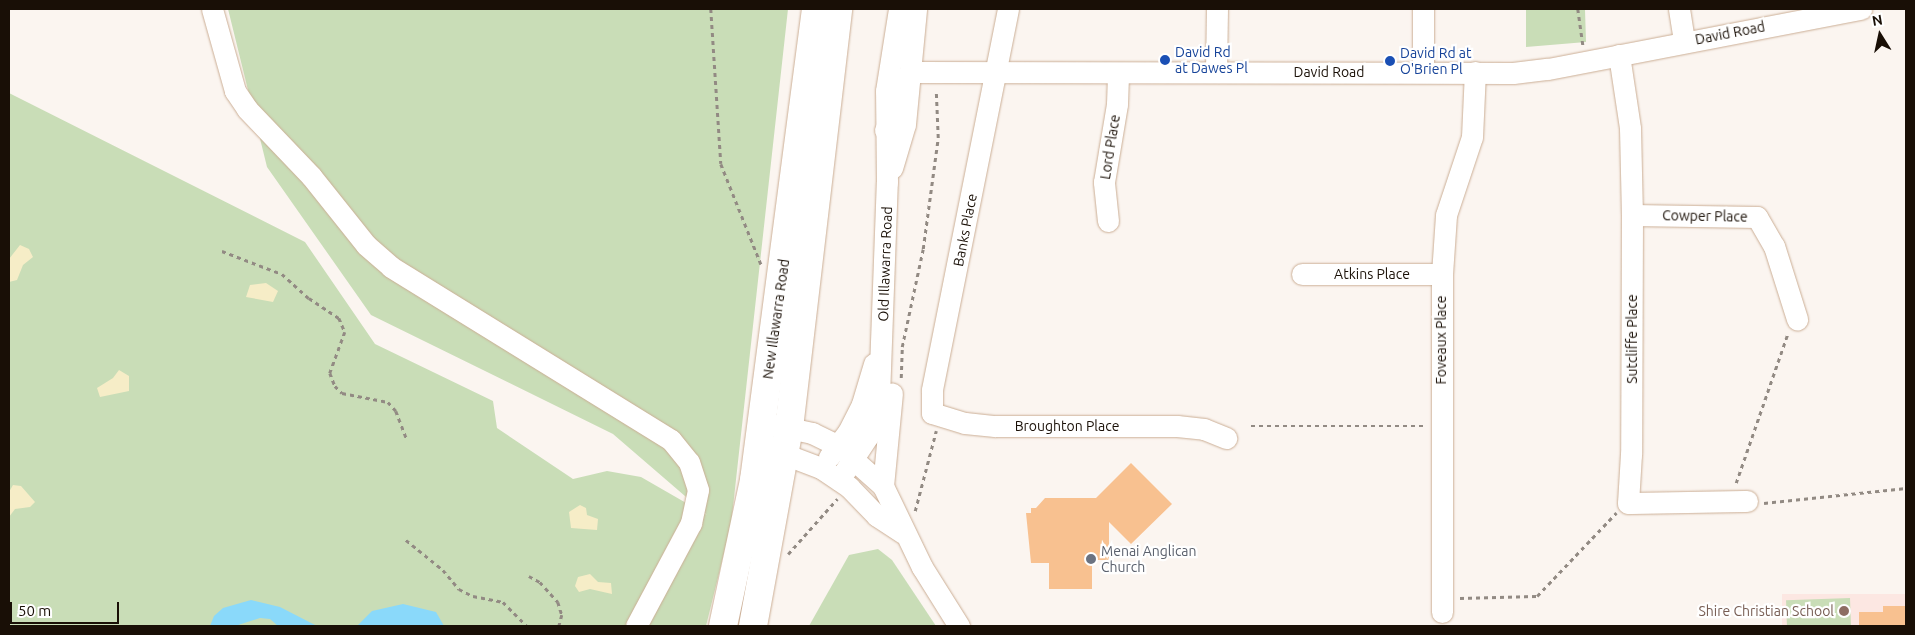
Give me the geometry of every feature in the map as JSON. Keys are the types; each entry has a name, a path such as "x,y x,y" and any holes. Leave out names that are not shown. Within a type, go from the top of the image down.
{"highway":[{"name":"New Illawarra Road","path":"753,626 774,437 816,9"},
{"name":"New Illawarra Road","path":"722,626 774,437 838,9"}],"street":[{"path":"212,9 235,91 243,103 311,176 366,245 391,267 671,440 689,462 698,490 691,523 636,626"},
{"path":"885,130 895,113 898,85 911,72 903,55 900,9"},
{"name":"Old Illawarra Road","path":"840,488 854,458 868,436 875,417 883,346 887,182 885,130 888,72 900,9"},
{"name":"Old Illawarra Road","path":"887,182 906,124 916,9"},
{"path":"995,71 1008,9"},
{"path":"1216,9 1216,72"},
{"path":"1423,9 1423,72"},
{"path":"1679,9 1684,42"},
{"name":"David Road","path":"911,72 1513,73 1586,62 1861,9"},
{"name":"Sutcliffe Place","path":"1619,55 1630,128 1632,215 1631,454 1628,503"},
{"name":"Banks Place","path":"940,418 932,413 930,406 932,390 995,71"},
{"name":"Foveaux Place","path":"1443,607 1442,274 1446,215 1472,137 1475,72"},
{"name":"Lord Place","path":"1108,220 1104,182 1117,104 1118,73"},
{"name":"Cowper Place","path":"1632,215 1757,218 1774,246 1797,319"},
{"name":"Atkins Place","path":"1302,274 1442,274"},
{"name":"Old Illawarra Road","path":"821,468 862,404 868,375 883,346"},
{"name":"Old Illawarra Road","path":"883,346 892,386 883,486"},
{"name":"Broughton Place","path":"940,418 995,426 1177,426 1204,429 1226,438"},
{"name":"Old Illawarra Road","path":"774,437 812,433 837,445 854,458 883,486 903,533 959,626"},
{"name":"Old Illawarra Road","path":"774,437 821,468 840,488 903,533"},
{"path":"1628,503 1739,501"}],"path":[{"path":"711,9 721,164 765,273"},
{"path":"1578,9 1586,62"},
{"path":"901,383 902,347 923,249 938,138 934,72"},
{"path":"222,251 282,274 309,298 339,318 345,332 330,373 335,386 342,393 388,402 396,410 407,440"},
{"path":"1797,319 1786,337 1739,471 1739,501 1768,504 1906,488"},
{"path":"914,514 940,418"},
{"path":"1251,426 1427,426"},
{"path":"786,556 840,488"},
{"path":"1443,607 1456,598 1537,596 1628,503"},
{"path":"406,540 444,570 459,589 473,596 503,602 527,626"},
{"path":"529,576 540,582 558,602 562,615 559,626"}],"shaded area":[{"name":"Shire Christian School","path":"1782,594 1906,594 1906,626 1782,626"}],"green space":[{"path":"228,9 788,9 731,525 706,626 9,626 9,93 305,242 375,344 493,401 497,428 573,479 607,471 641,477 707,515 613,434 371,315 267,167"},
{"path":"1526,9 1585,9 1586,42 1526,47"},
{"path":"878,549 892,560 936,626 809,626 849,555"},
{"path":"1850,598 1851,626 1787,626 1786,600"}],"sand":[{"path":"20,245 29,249 33,257 23,265 17,280 9,282 9,259"},
{"path":"266,283 278,291 273,302 246,297 250,285"},
{"path":"119,370 129,376 129,391 100,397 97,388 113,378"},
{"path":"13,485 21,486 35,502 30,507 15,509 9,517 9,492"},
{"path":"580,505 586,508 587,515 598,519 597,530 571,528 569,512"},
{"path":"590,574 598,582 611,583 612,594 590,589 579,592 575,586 578,577"}],"water":[{"path":"251,600 280,607 317,626 278,626 270,619 260,618 235,626 210,626 214,616 223,608"},
{"path":"403,604 436,612 444,626 357,626 372,611"}],"building":[{"path":"1131,463 1172,504 1131,544 1109,522 1109,560 1092,560 1092,589 1049,589 1049,563 1031,563 1026,513 1031,513 1031,508 1036,508 1045,498 1096,498"},
{"path":"1883,606 1906,606 1906,626 1859,626 1859,612 1883,612"}],"place":[{"name":"David Rd at Dawes Pl","path":"1165,60"},
{"name":"David Rd at O'Brien Pl","path":"1390,61"},
{"name":"Menai Anglican Church","path":"1091,559"},
{"name":"Shire Christian School","path":"1844,611"}]}
